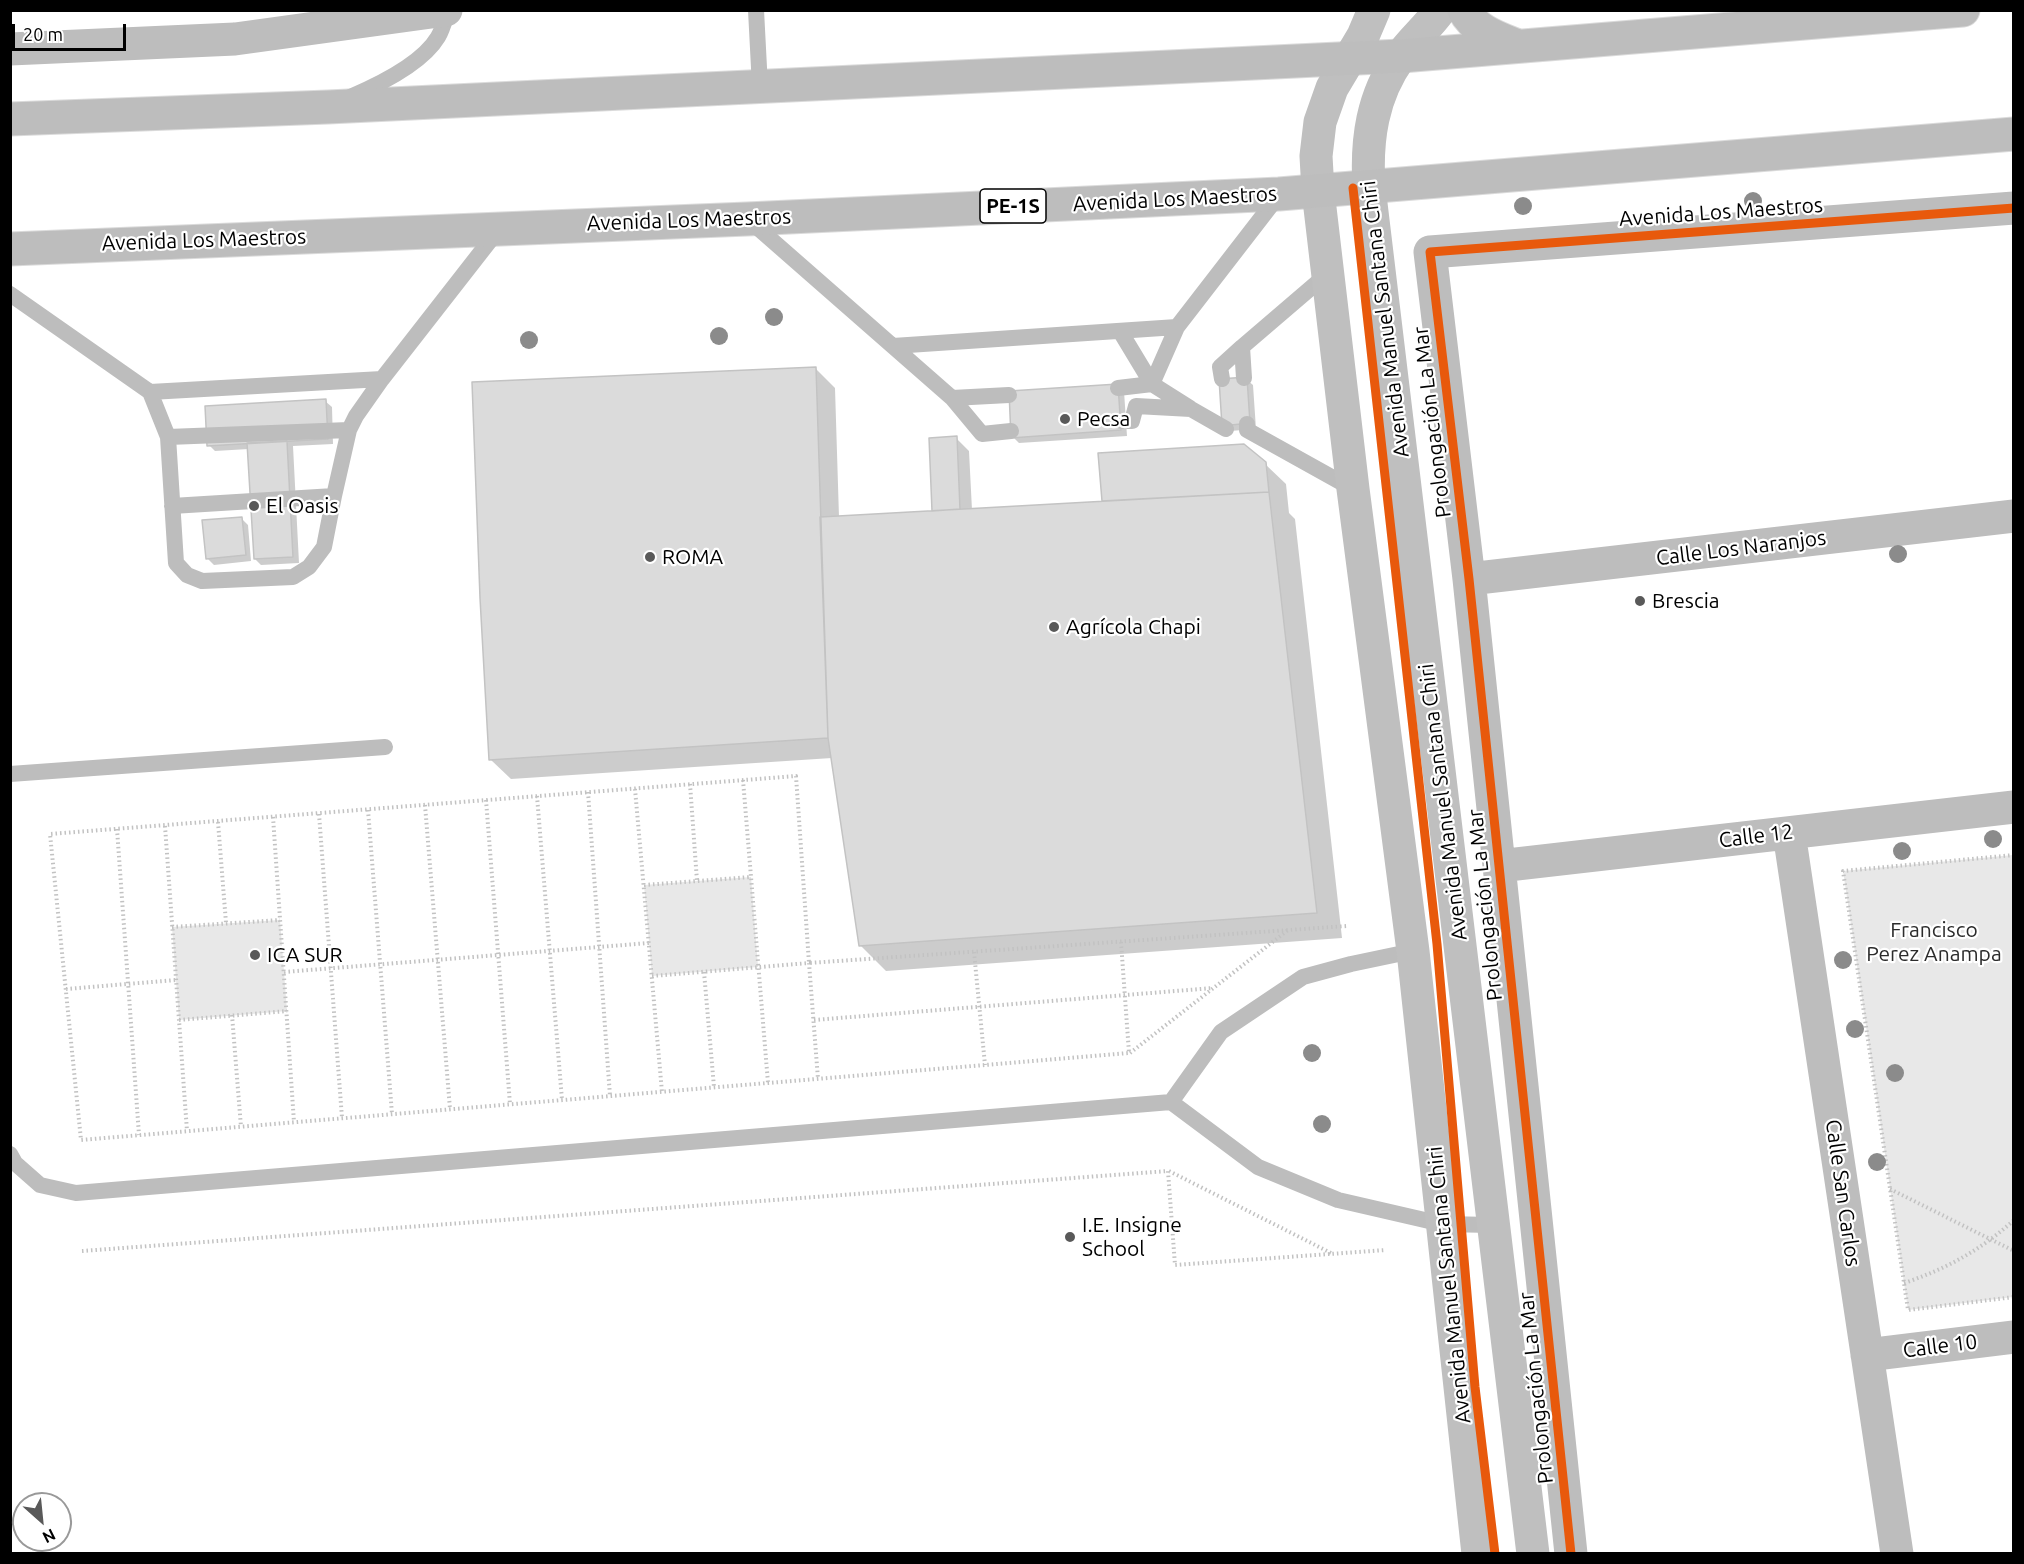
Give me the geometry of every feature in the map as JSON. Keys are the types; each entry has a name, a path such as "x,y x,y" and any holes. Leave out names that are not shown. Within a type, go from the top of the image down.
{"main road":[{"path":"10,49 235,39 447,10"},
{"path":"1464,10 1469,19 1492,36 1520,46"},
{"path":"10,120 1401,56 1786,18 1963,10"},
{"name":"Avenida Los Maestros","path":"10,249 747,219 1280,194 2013,134"},
{"name":"Avenida Los Maestros","path":"1430,252 2013,207"},
{"name":"Prolongación La Mar","path":"1430,252 1469,579 1571,1554"},
{"name":"Calle Los Naranjos","path":"1469,579 2013,516"},
{"name":"Calle 12","path":"1499,866 2013,807"},
{"name":"Calle San Carlos","path":"1789,833 1897,1554"},
{"name":"Calle 10","path":"1867,1355 2013,1337"}],"street":[{"name":"Avenida Manuel Santana Chiri","path":"1374,10 1363,36 1332,88 1320,122 1316,156 1318,191 1326,275 1413,951 1478,1554"},
{"name":"Avenida Manuel Santana Chiri","path":"1440,10 1432,23 1401,56 1383,86 1372,118 1367,152 1369,187 1533,1554"}],"lane":[{"path":"328,107 379,84 425,53 438,37 447,10"},
{"path":"756,10 760,87"},
{"path":"1120,421 1132,421 1136,406 1152,384 1177,327 1280,194"},
{"path":"747,219 952,398 982,434 1011,431"},
{"path":"10,294 150,392 168,437 176,563 187,575 202,581 293,578 309,567 324,547 349,430 356,416 382,379 500,228"},
{"path":"1222,379 1220,367 1326,275"},
{"path":"893,346 1177,327"},
{"path":"1119,331 1152,384 1191,409 1226,427 1247,427 1353,489"},
{"path":"1242,347 1244,378"},
{"path":"150,392 382,379"},
{"path":"1118,388 1152,384"},
{"path":"952,398 1009,395"},
{"path":"1136,406 1191,409"},
{"path":"168,437 349,430"},
{"path":"172,506 334,496"},
{"path":"10,774 385,747"},
{"path":"1171,1102 1221,1032 1304,977 1413,951"},
{"path":"10,1154 15,1163 40,1185 76,1193 1171,1102 1258,1167 1338,1200 1443,1224 1494,1225"}],"path":[{"path":"818,1079 796,776 50,834 81,1140 241,1126 662,1092 714,1087 818,1079 1130,1053 1288,930"},
{"path":"743,780 768,1083"},
{"path":"690,784 697,881"},
{"path":"635,789 662,1092"},
{"path":"588,792 610,1096"},
{"path":"537,796 562,1100"},
{"path":"486,800 510,1104"},
{"path":"425,805 450,1109"},
{"path":"368,810 392,1114"},
{"path":"319,814 342,1118"},
{"path":"273,817 294,1122"},
{"path":"218,822 226,924"},
{"path":"165,826 187,1131"},
{"path":"117,829 139,1135"},
{"path":"2013,855 1843,871 1908,1310 2013,1297"},
{"path":"644,885 751,877"},
{"path":"172,927 280,920"},
{"path":"652,976 1347,926"},
{"path":"1121,942 1130,1053"},
{"path":"284,972 649,943"},
{"path":"974,952 985,1065"},
{"path":"704,972 714,1087"},
{"path":"66,989 176,980"},
{"path":"814,1020 1213,988"},
{"path":"179,1020 287,1011"},
{"path":"232,1015 241,1126"},
{"path":"1168,1171 1175,1265 1386,1250"},
{"path":"82,1251 1168,1171 1332,1254"},
{"path":"1890,1189 2013,1251"},
{"path":"1904,1283 1959,1260 1991,1240 2013,1220"}],"green space":[{"name":"Francisco Perez Anampa","path":"2013,855 2013,1297 1908,1310 1843,871"},
{"path":"751,877 758,967 652,976 644,885"},
{"path":"280,920 287,1011 179,1020 172,927"}],"building":[{"name":"ROMA","path":"816,367 828,738 489,760 472,382"},
{"path":"1247,377 1250,423 1222,426 1219,379"},
{"path":"1118,384 1121,430 1011,438 1009,391"},
{"path":"326,399 328,439 207,446 205,406"},
{"path":"957,436 960,509 932,511 929,438"},
{"path":"287,441 293,557 254,559 247,443"},
{"path":"1244,444 1266,462 1269,492 1102,501 1098,453"},
{"name":"Agrícola Chapi","path":"1269,492 1317,913 859,946 828,738 820,517"},
{"path":"242,517 246,555 206,559 202,520"}],"cycle path":[{"path":"1353,188 1437,944 1475,1387 1495,1554"},
{"path":"1571,1554 1469,579 1430,252 2014,208"}],"place":[{"name":"Pecsa","path":"1065,419"},
{"name":"El Oasis","path":"254,506"},
{"name":"ROMA","path":"650,557"},
{"name":"Brescia","path":"1640,601"},
{"name":"Agrícola Chapi","path":"1054,627"},
{"name":"ICA SUR","path":"255,955"},
{"name":"I.E. Insigne School","path":"1070,1237"}]}
